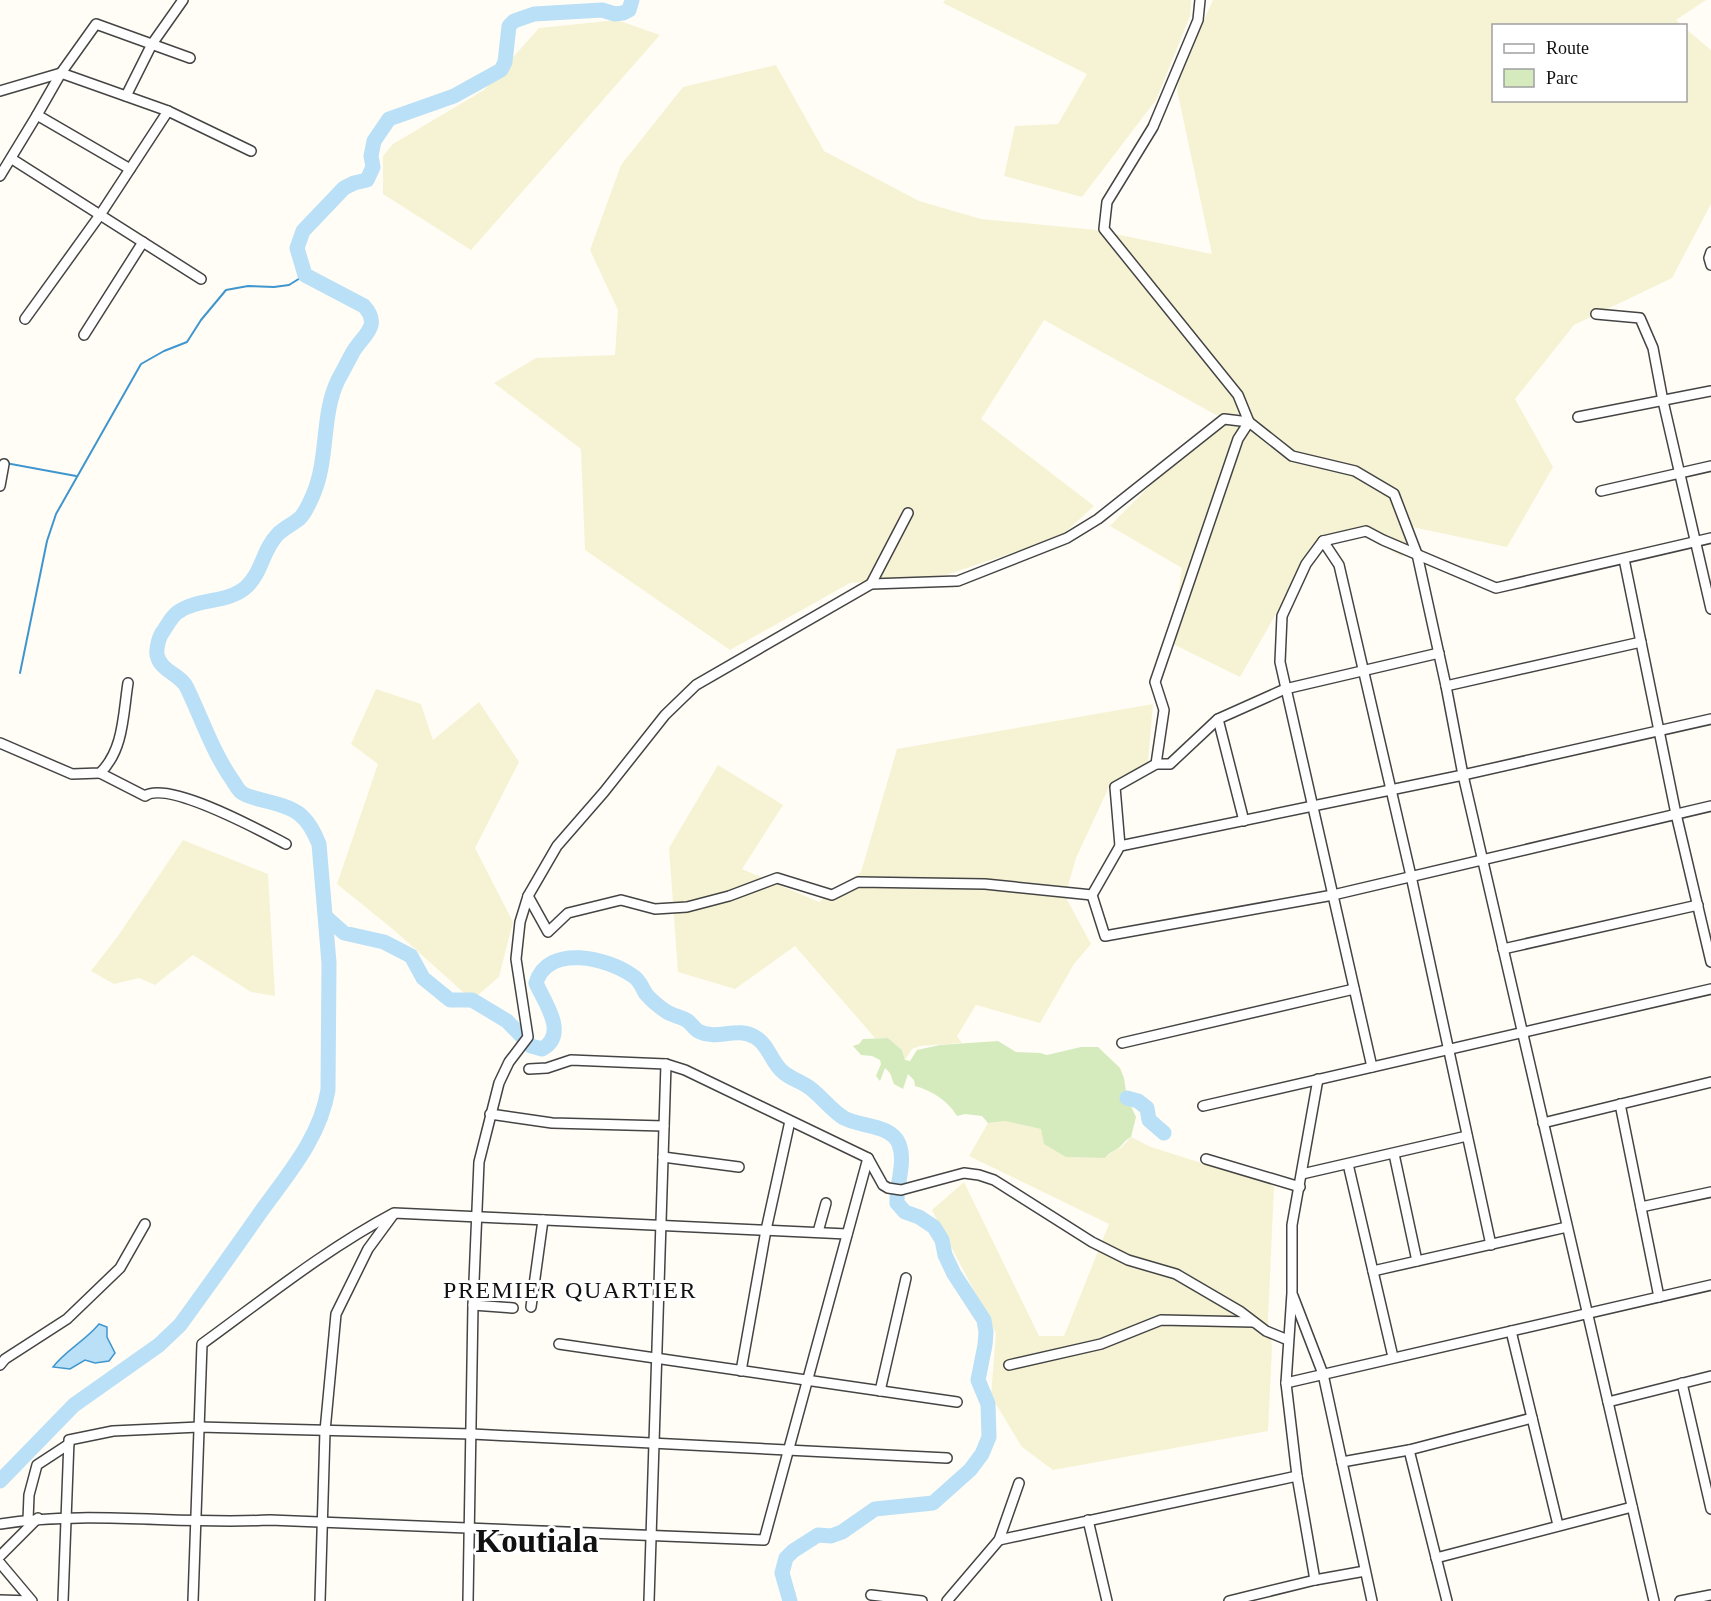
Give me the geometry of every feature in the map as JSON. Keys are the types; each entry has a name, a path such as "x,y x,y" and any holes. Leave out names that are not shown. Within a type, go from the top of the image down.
{"street":[{"path":"126,96 152,44 183,0"},
{"path":"1200,0 1198,20 1153,127 1107,202 1104,229 1238,395 1249,422 1292,456 1355,471 1394,494 1417,554 1463,775 1654,1601"},
{"path":"0,176 61,73 96,24 190,58"},
{"path":"0,91 61,73 168,111 251,151"},
{"path":"25,319 100,215 168,111"},
{"path":"37,115 130,169"},
{"path":"12,159 201,279"},
{"path":"84,335 143,242"},
{"path":"1711,252 1709,258 1711,265"},
{"path":"1596,314 1640,318 1653,348 1711,609"},
{"path":"1578,417 1711,392"},
{"path":"468,1601 473,1305 479,1162 499,1083 509,1062 525,1041 516,959 520,922 528,896 557,846 604,792 665,715 696,685 871,584 958,581 1068,538 1098,519 1224,419 1249,422"},
{"path":"1156,764 1164,710 1155,682 1238,439 1249,422"},
{"path":"0,486 4,464"},
{"path":"1601,491 1711,466"},
{"path":"871,584 908,513"},
{"path":"1372,1067 1280,662 1282,616 1306,564 1323,541 1366,531 1496,588 1711,538"},
{"path":"1323,541 1339,565 1411,876 1491,1245"},
{"path":"1624,559 1676,814 1711,962"},
{"path":"1446,686 1641,642"},
{"path":"1439,653 1286,689 1218,719 1170,764 1156,764 1115,787 1120,846 1092,895 1105,936 1333,895 1711,806"},
{"path":"100,773 109,765 122,734 128,683"},
{"path":"1218,719 1244,821"},
{"path":"1120,846 1463,775 1711,719"},
{"path":"0,743 72,774 100,773 145,796 150,793 173,793 221,812 286,844"},
{"path":"528,896 549,932 568,913 621,900 655,909 687,907 729,896 777,878 832,895 858,882 985,884 1092,895"},
{"path":"1503,949 1698,905"},
{"path":"1122,1043 1354,989"},
{"path":"1203,1106 1711,989"},
{"path":"529,1069 547,1068 571,1060 666,1064 685,1070 868,1158 883,1185 888,1188 901,1190 964,1173 987,1178 1011,1190 1092,1242 1128,1260 1176,1274 1241,1312 1266,1331 1288,1340"},
{"path":"649,1601 666,1064"},
{"path":"1315,1580 1297,1476 1286,1383 1292,1293 1292,1225 1318,1079"},
{"path":"1543,1123 1711,1082"},
{"path":"1620,1104 1659,1297"},
{"path":"490,1114 552,1123 664,1126"},
{"path":"741,1371 766,1230 790,1122"},
{"path":"1302,1174 1467,1137"},
{"path":"1394,1154 1417,1261"},
{"path":"663,1156 739,1167"},
{"path":"0,1524 33,1519 66,1518 270,1520 764,1540 868,1158"},
{"path":"1206,1159 1300,1187"},
{"path":"1348,1164 1393,1357"},
{"path":"1641,1207 1711,1192"},
{"path":"818,1232 826,1203"},
{"path":"320,1601 325,1431 336,1314 368,1249 394,1213"},
{"path":"193,1601 202,1344 316,1260 365,1228 394,1213 848,1234"},
{"path":"531,1307 543,1220"},
{"path":"2,1360 67,1319 120,1268 145,1224"},
{"path":"1373,1271 1568,1227"},
{"path":"880,1391 906,1278"},
{"path":"1286,1383 1711,1285"},
{"path":"1292,1293 1323,1374 1372,1601"},
{"path":"473,1305 513,1308"},
{"path":"1009,1365 1101,1344 1161,1320 1253,1322"},
{"path":"1511,1331 1558,1525"},
{"path":"559,1344 807,1382 957,1402"},
{"path":"1608,1402 1711,1376"},
{"path":"1682,1383 1709,1492 1711,1509"},
{"path":"1342,1462 1409,1450 1532,1418"},
{"path":"63,1601 69,1440 113,1431 199,1427 472,1434 947,1458"},
{"path":"31,1601 0,1562 33,1519 28,1496 36,1465 69,1444"},
{"path":"1409,1450 1447,1601"},
{"path":"999,1540 1297,1476"},
{"path":"947,1601 999,1540 1019,1483"},
{"path":"1436,1558 1632,1507"},
{"path":"1088,1520 1107,1601"},
{"path":"1229,1601 1365,1570"},
{"path":"871,1595 922,1601"},
{"path":"1680,1601 1711,1595"},
{"path":"0,1600 31,1601"}],"shaded area":[{"path":"945,0 1191,0 1190,16 1156,100 1082,197 1004,176 1015,126 1058,124 1087,74 943,3"},
{"path":"1213,0 1706,0 1676,20 1680,24 1492,24 1492,102 1687,102 1687,30 1711,50 1711,204 1672,278 1574,325 1515,399 1553,467 1507,547 1412,527 1402,557 1359,531 1312,551 1240,677 1171,643 1182,568 1110,526 1218,416 1044,320 981,419 1094,506 1060,537 946,575 850,583 730,650 585,550 581,449 494,383 536,358 615,355 618,310 590,250 621,165 683,87 776,65 824,151 919,201 981,219 1096,230 1212,254 1177,90 1181,71"},
{"path":"617,20 660,35 471,250 383,194 383,156 393,144 484,90 539,28"},
{"path":"376,689 421,704 433,740 479,702 519,762 475,848 513,922 499,977 472,1000 395,931 337,884 378,764 351,744"},
{"path":"1153,704 1148,761 1109,787 1076,858 1065,896 1091,944 1074,964 1040,1023 976,1005 957,1036 962,1043 920,1046 912,1049 905,1060 902,1050 888,1038 875,1038 795,946 735,989 678,972 669,848 718,765 783,805 742,869 819,902 861,872 897,749"},
{"path":"183,840 268,874 275,996 251,992 193,955 155,985 139,978 114,984 91,971 118,936"},
{"path":"1005,1121 1041,1129 1066,1157 1105,1158 1121,1148 1131,1137 1151,1147 1274,1186 1268,1321 1272,1347 1268,1431 1053,1470 1022,1447 991,1396 996,1333 932,1210 964,1182 1039,1336 1064,1336 1109,1224 969,1156 988,1123"}],"green space":[{"path":"888,1038 902,1050 905,1060 910,1061 917,1050 940,1045 998,1041 1016,1052 1047,1055 1081,1047 1098,1047 1120,1068 1124,1078 1127,1098 1136,1117 1131,1137 1105,1158 1066,1157 1044,1144 1041,1129 1005,1121 988,1123 982,1116 965,1114 957,1116 939,1097 915,1086 914,1080 908,1074 903,1089 894,1084 890,1073 885,1068 880,1081 876,1076 881,1064 880,1060 872,1056 861,1055 853,1046 859,1044 863,1039"}],"water":[{"path":"99,1324 107,1327 107,1337 115,1353 109,1361 95,1363 85,1360 70,1369 53,1367 88,1336"}],"waterway":[{"path":"0,1481 74,1405 159,1345 180,1325 302,1155 324,1107 328,1090 329,963 319,844 309,825 298,813 248,796 239,790 219,759 184,683 159,661 157,655 161,635 178,612 194,604 238,593 251,582 273,540 304,513 318,481 333,393 353,352 369,330 371,319 364,306 305,275 297,248 303,231 344,188 367,180 373,167 371,156 374,141 389,119 454,96 501,70 505,62 509,26 514,21 534,14 602,10 615,14 623,13 629,10 632,0"},
{"path":"20,673 47,541 56,514 141,364 164,351 187,342 201,320 226,290 248,286 289,285 305,275"},
{"path":"0,462 76,476"},
{"path":"326,917 344,933 384,942 411,956 423,978 450,1000 472,1000 507,1021 531,1046 542,1049 550,1043 554,1035 549,1008 536,983 543,970 553,962 565,958 594,960 622,969 635,978 646,994 667,1012 688,1021 698,1031 705,1034 741,1033 755,1037 764,1044 783,1072 810,1088 839,1115 851,1121 882,1129 895,1138 902,1158 897,1203 905,1212 919,1217 934,1227 942,1240 945,1255 954,1274 984,1320 985,1345 978,1380 988,1404 989,1437 982,1454 970,1470 933,1503 875,1509 842,1532 831,1536 818,1535 793,1551 786,1558 782,1573 790,1601"},
{"path":"1127,1098 1138,1101 1147,1108 1149,1120 1164,1133"}],"district":[{"name":"PREMIER QUARTIER","path":"570,1290"},
{"name":"Koutiala","path":"537,1540"}]}
